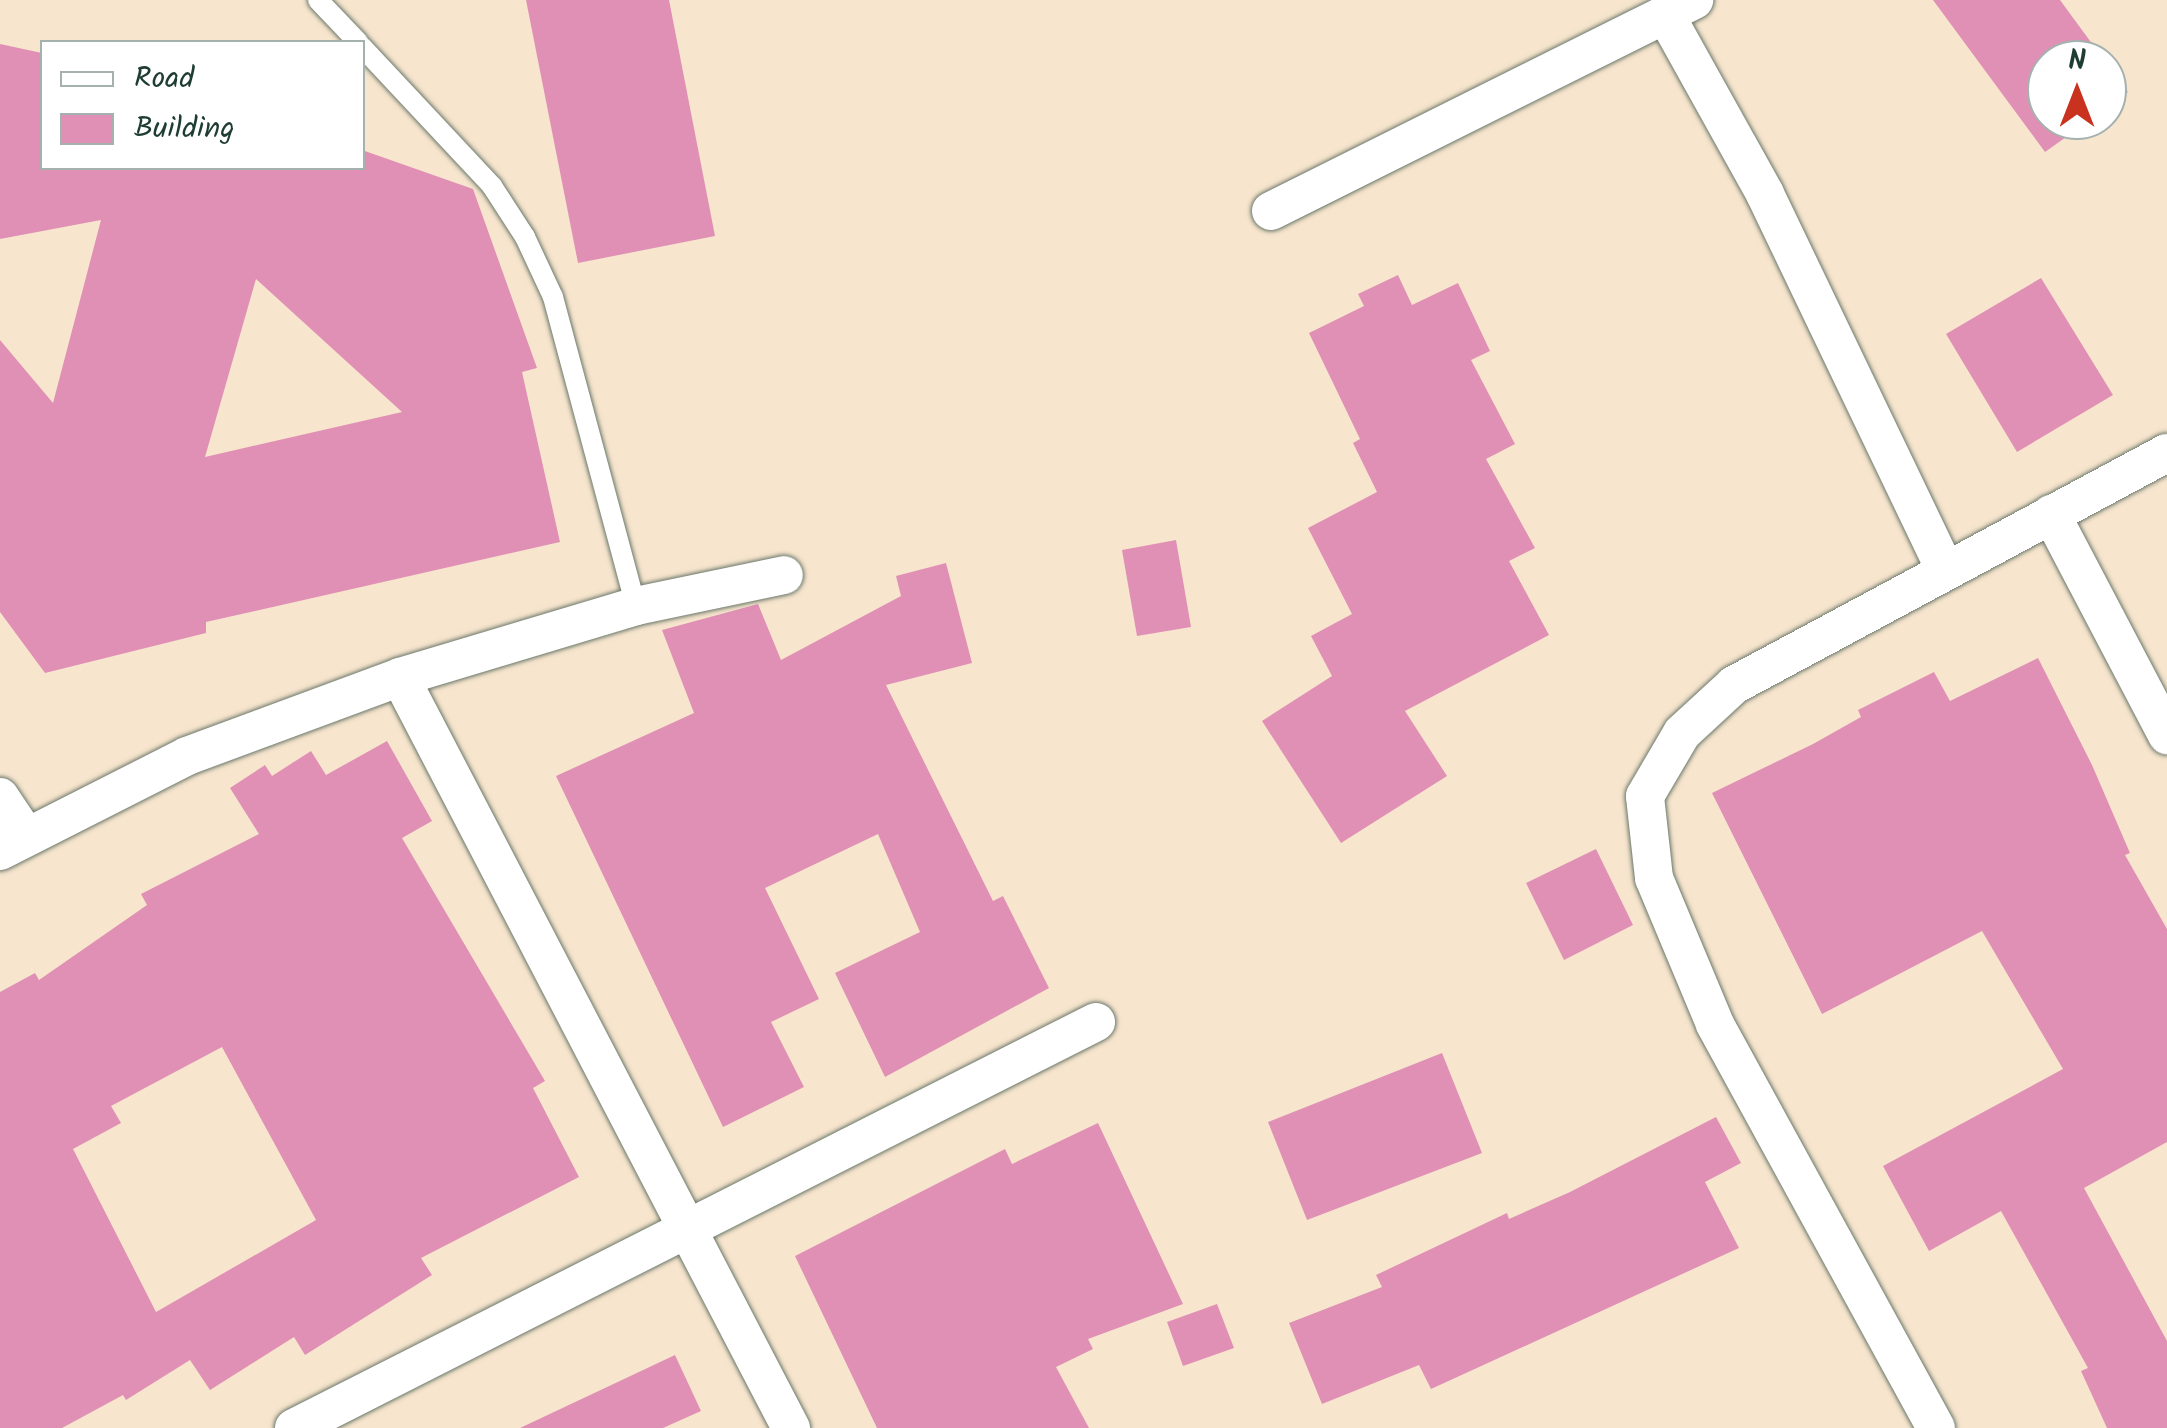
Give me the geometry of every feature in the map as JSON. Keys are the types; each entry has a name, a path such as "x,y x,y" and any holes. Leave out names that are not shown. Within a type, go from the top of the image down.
{"street":[{"path":"1271,211 1680,7 1945,570"},
{"path":"1936,1428 1715,1024 1654,878 1645,796 1682,733 1734,684 2167,453"},
{"path":"2051,514 2167,735"},
{"path":"0,797 13,844 187,756 400,677 636,606 784,575"},
{"path":"400,677 791,1428"},
{"path":"294,1428 1096,1022"}],"lane":[{"path":"318,0 355,40"},
{"path":"365,50 492,186 524,237 553,298 636,606"}],"building":[{"path":"526,0 669,0 715,236 578,263"},
{"path":"1933,0 2060,0 2089,40 2027,40 2027,128"},
{"path":"0,44 40,53 40,170 365,170 365,151 473,189 537,368 522,372 560,542 206,622 206,633 45,673 0,612 0,340 53,403 101,220 0,239","holes":["256,279 402,412 205,457"]},
{"path":"2036,140 2062,140 2045,152"},
{"path":"1398,275 1412,305 1458,283 1490,351 1471,360 1515,444 1486,459 1535,548 1509,561 1549,635 1405,711 1447,776 1341,843 1262,721 1332,676 1311,636 1352,614 1308,528 1377,492 1353,443 1360,439 1309,333 1364,306 1358,294"},
{"path":"2041,278 2113,395 2017,452 1946,334"},
{"path":"1176,540 1191,627 1137,636 1122,550"},
{"path":"946,563 972,663 886,685 993,901 1003,896 1049,988 885,1077 835,973 920,932 878,834 765,888 819,999 771,1022 804,1087 723,1127 556,776 694,713 662,630 758,604 781,660 901,596 896,576"},
{"path":"2038,658 2092,765 2130,853 2125,855 2167,929 2167,1142 2084,1188 2167,1341 2167,1428 2107,1428 2081,1371 2088,1368 2001,1211 1929,1251 1883,1166 2063,1069 1982,931 1822,1014 1712,793 1813,744 1861,717 1858,710 1934,672 1950,701"},
{"path":"387,741 432,821 402,838 545,1081 533,1088 579,1177 421,1258 432,1275 305,1355 294,1337 210,1390 190,1360 126,1400 123,1395 62,1428 0,1428 0,992 35,973 39,980 147,905 141,894 259,834 230,788 265,765 272,776 311,751 326,775","holes":["222,1047 316,1220 156,1312 73,1149 121,1123 111,1106"]},
{"path":"1596,849 1633,925 1564,960 1526,883"},
{"path":"1442,1053 1482,1153 1307,1220 1268,1122"},
{"path":"1716,1117 1741,1163 1705,1182 1739,1248 1431,1389 1419,1365 1322,1404 1289,1323 1382,1287 1376,1275 1507,1213 1509,1219 1570,1192"},
{"path":"1098,1123 1183,1304 1088,1339 1093,1349 1056,1367 1089,1428 877,1428 795,1256 1005,1149 1012,1164"},
{"path":"1217,1304 1234,1348 1183,1366 1167,1322"},
{"path":"675,1355 701,1411 663,1428 520,1428"}]}
